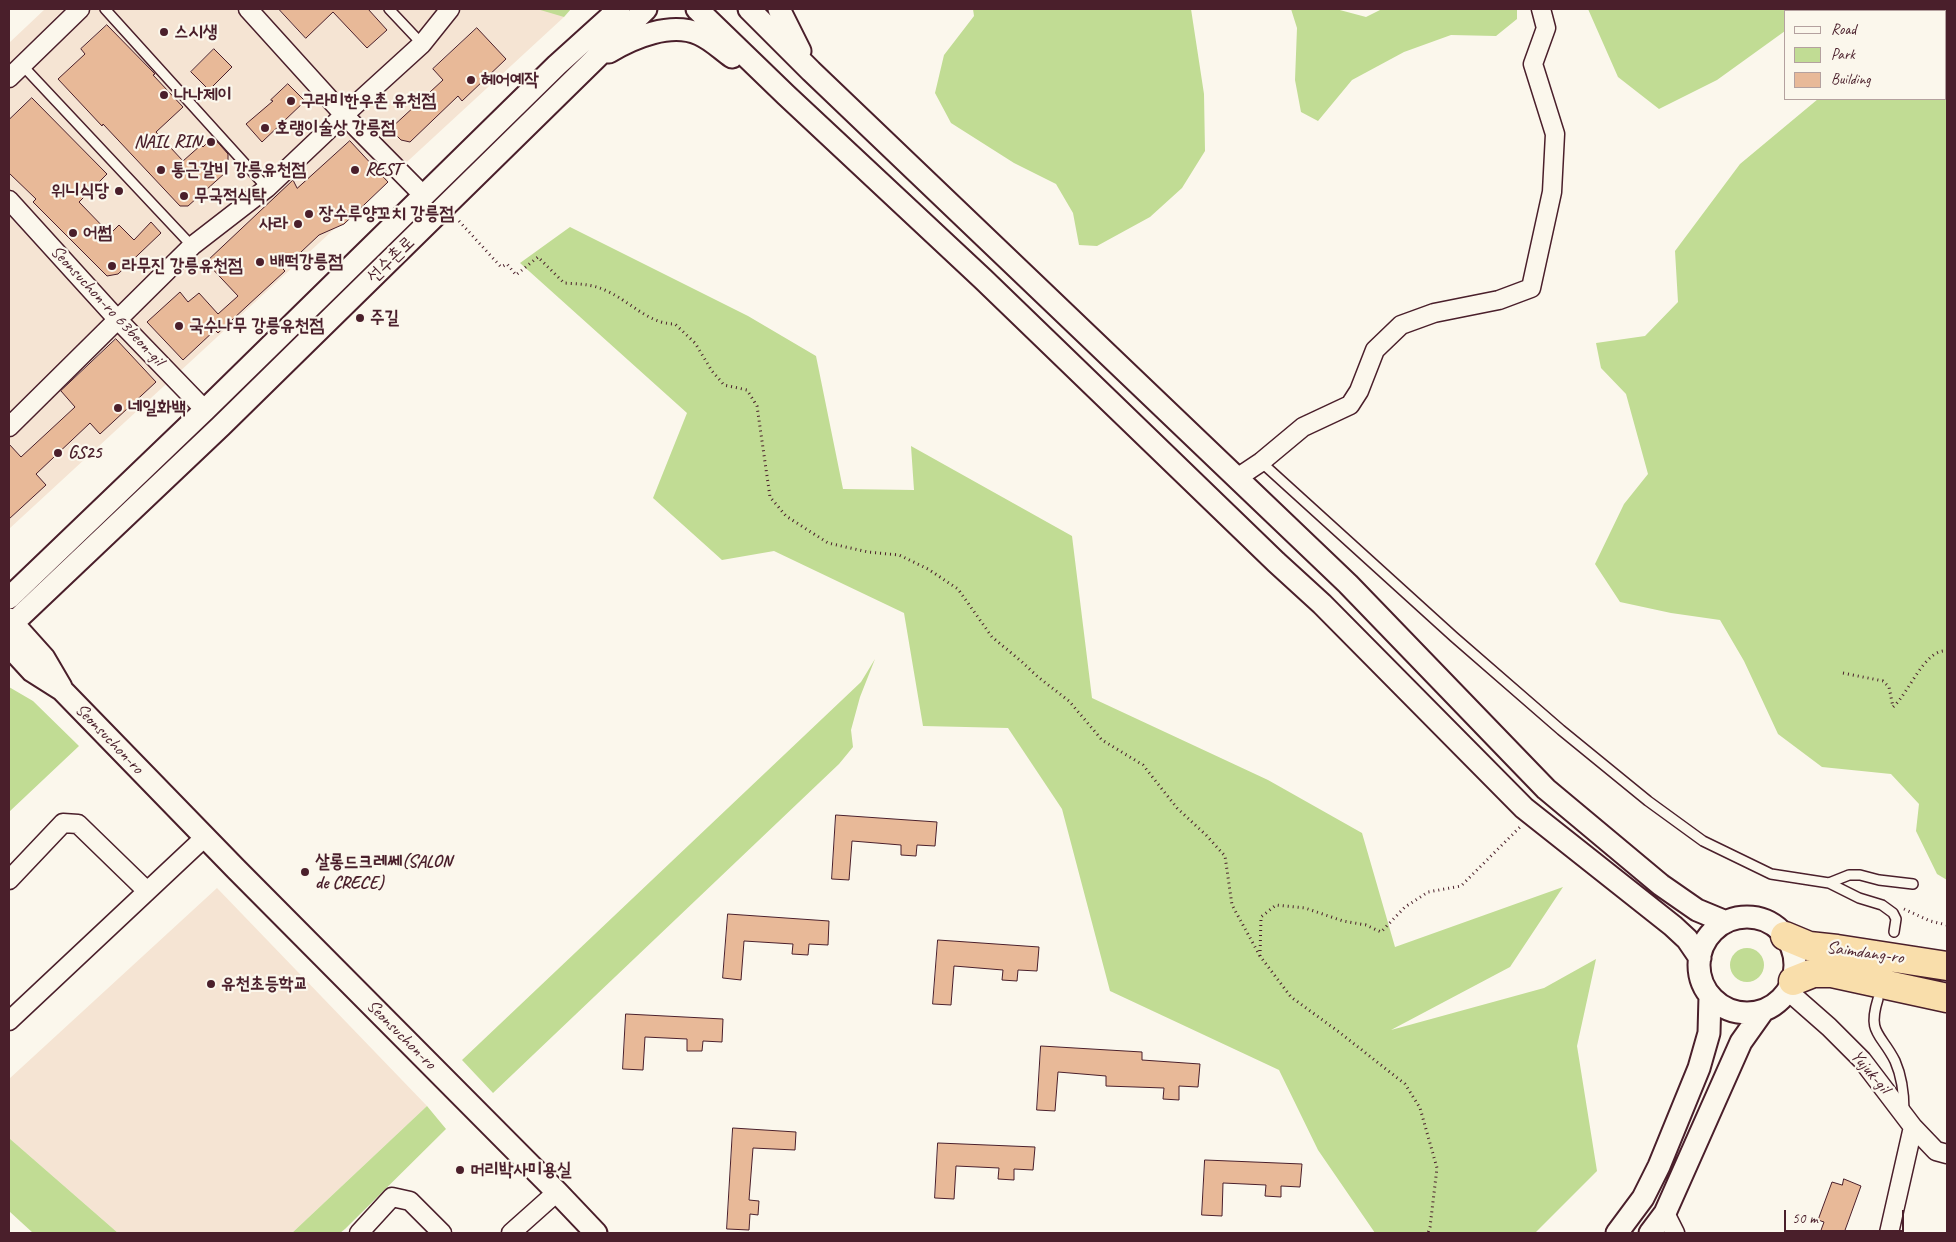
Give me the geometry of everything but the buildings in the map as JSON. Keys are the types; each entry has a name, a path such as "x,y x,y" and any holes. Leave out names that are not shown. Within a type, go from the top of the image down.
{"highway":[{"name":"Saimdang-ro","path":"1785,936 1809,946 1947,966"},
{"name":"Saimdang-ro","path":"1791,986 1813,973 1832,973 1947,998"}],"street":[{"path":"9,78 80,9"},
{"path":"248,9 344,115 424,196"},
{"path":"9,427 192,246 267,188 422,44 450,9"},
{"path":"557,65 603,9"},
{"name":"선수촌로","path":"9,598 205,410 557,65 619,9"},
{"name":"선수촌로","path":"10,623 221,426 646,9"},
{"path":"697,9 786,96 983,279 1276,562 1322,604 1510,794 1673,926 1687,939 1700,958"},
{"path":"749,9 811,71 1348,584 1546,789 1661,885 1697,910 1726,922"},
{"path":"779,9 811,71"},
{"path":"1237,478 1261,462 1303,427 1350,405 1359,391 1375,350 1401,324 1434,313 1499,300 1532,288 1552,192 1555,134 1533,64 1546,28 1542,9"},
{"path":"588,65 623,43 670,29 699,34 786,96"},
{"name":"Seonsuchon-ro 63beon-gil","path":"9,200 118,320 205,410"},
{"path":"205,410 221,426"},
{"path":"10,623 44,658 62,690"},
{"name":"Seonsuchon-ro","path":"9,646 32,671 62,690 596,1233"},
{"path":"9,880 63,823 78,824 147,892"},
{"path":"11,1014 147,892 205,837"},
{"path":"1740,918 1755,918 1768,922 1785,936 1790,942 1795,955 1795,970 1791,986 1776,1004 1763,1011 1749,1013 1734,1012 1721,1006 1710,996 1701,978 1700,958 1708,937 1726,922 1740,918"},
{"name":"Yujuk-gil","path":"1791,986 1862,1060 1909,1120 1936,1150 1947,1154"},
{"path":"1617,1233 1643,1198 1659,1166 1699,1068 1709,1033 1710,996"},
{"path":"1650,1233 1665,1212 1741,1042 1763,1011"},
{"path":"1889,1233 1909,1120"},
{"path":"512,1233 557,1192"},
{"path":"359,1233 392,1197 410,1201 442,1233"},
{"path":"1665,1212 1674,1233"}],"lane":[{"path":"105,9 267,188"},
{"path":"389,9 422,44"},
{"path":"22,64 192,246"},
{"path":"1261,462 1461,643 1561,730 1648,801 1704,840 1772,874 1829,882 1859,898 1882,906 1892,912 1896,920 1894,932"},
{"path":"1829,882 1849,875 1913,884"},
{"path":"1878,999 1874,1015 1874,1025 1901,1076 1909,1120"}],"path":[{"path":"459,221 500,267 507,264 516,275 538,257 564,283 589,284 610,292 645,316 665,324 675,324 695,343 712,371 724,385 747,390 757,406 770,497 786,516 828,543 868,552 899,555 928,569 958,589 992,637 1038,678 1070,701 1102,740 1142,765 1177,808 1206,834 1225,856 1232,905 1260,956 1290,997 1339,1032 1405,1084 1420,1108 1437,1168 1432,1218 1428,1233"},
{"path":"1843,673 1883,681 1890,687 1892,706 1900,700 1923,664 1937,652 1947,651"},
{"path":"1260,956 1261,917 1276,904 1305,908 1344,921 1366,925 1381,932 1404,907 1428,892 1461,886 1533,814"}],"shaded area":[{"path":"45,9 556,9 564,17 9,529 9,43"},
{"name":"유천초등학교","path":"217,888 427,1106 292,1233 118,1233 9,1138 9,1079"}],"green space":[{"path":"537,9 571,9 564,17"},
{"path":"973,9 1191,9 1204,94 1205,151 1182,188 1150,217 1097,246 1079,245 1073,213 1056,184 1014,163 951,123 935,93 944,55 974,16"},
{"path":"1291,9 1336,9 1366,17 1382,9 1517,9 1517,19 1496,36 1451,35 1404,52 1352,80 1318,121 1301,112 1295,80 1297,28"},
{"path":"1588,9 1947,9 1947,880 1937,874 1916,831 1919,804 1891,774 1822,767 1778,734 1744,661 1720,620 1671,613 1620,602 1595,564 1624,504 1648,474 1626,394 1601,368 1596,343 1645,336 1678,302 1675,251 1740,164 1817,100 1946,100 1946,10 1784,10 1784,32 1717,80 1659,109 1618,77"},
{"path":"570,227 748,316 816,356 843,489 914,490 911,446 1072,536 1092,698 1268,780 1362,833 1395,947 1563,887 1510,967 1391,1030 1544,988 1596,959 1577,1046 1597,1171 1535,1233 1375,1233 1318,1150 1279,1070 1110,991 1062,809 1008,728 923,726 904,613 774,551 722,560 653,498 687,413 520,263"},
{"path":"875,659 860,697 851,730 853,747 839,764 493,1093 462,1060 861,682"},
{"path":"9,687 33,701 79,746 9,812"},
{"path":"1747,948 1759,953 1764,965 1759,977 1747,982 1735,977 1730,965 1735,953"},
{"path":"427,1106 446,1129 345,1229 340,1233 292,1233"},
{"path":"9,1138 118,1233 33,1233 9,1211"}],"place":[{"name":"스시생","path":"164,32"},
{"name":"헤어예작","path":"471,80"},
{"name":"나나제이","path":"164,95"},
{"name":"구라미한우촌 유천점","path":"291,101"},
{"name":"호랭이술상 강릉점","path":"265,128"},
{"name":"NAIL RIN","path":"211,142"},
{"name":"통근갈비 강릉유천점","path":"161,170"},
{"name":"REST","path":"355,170"},
{"name":"위니식당","path":"119,191"},
{"name":"무국적식탁","path":"184,196"},
{"name":"장수루양꼬치 강릉점","path":"309,214"},
{"name":"사라","path":"298,224"},
{"name":"어썸","path":"73,233"},
{"name":"배떡강릉점","path":"260,262"},
{"name":"라무진 강릉유천점","path":"112,266"},
{"name":"주길","path":"360,318"},
{"name":"국수나무 강릉유천점","path":"179,326"},
{"name":"네일화백","path":"118,408"},
{"name":"GS25","path":"58,453"},
{"name":"살롱드크레쎄(SALON de CRECE)","path":"305,872"},
{"name":"유천초등학교","path":"211,984"},
{"name":"머리박사미용실","path":"460,1170"}]}
